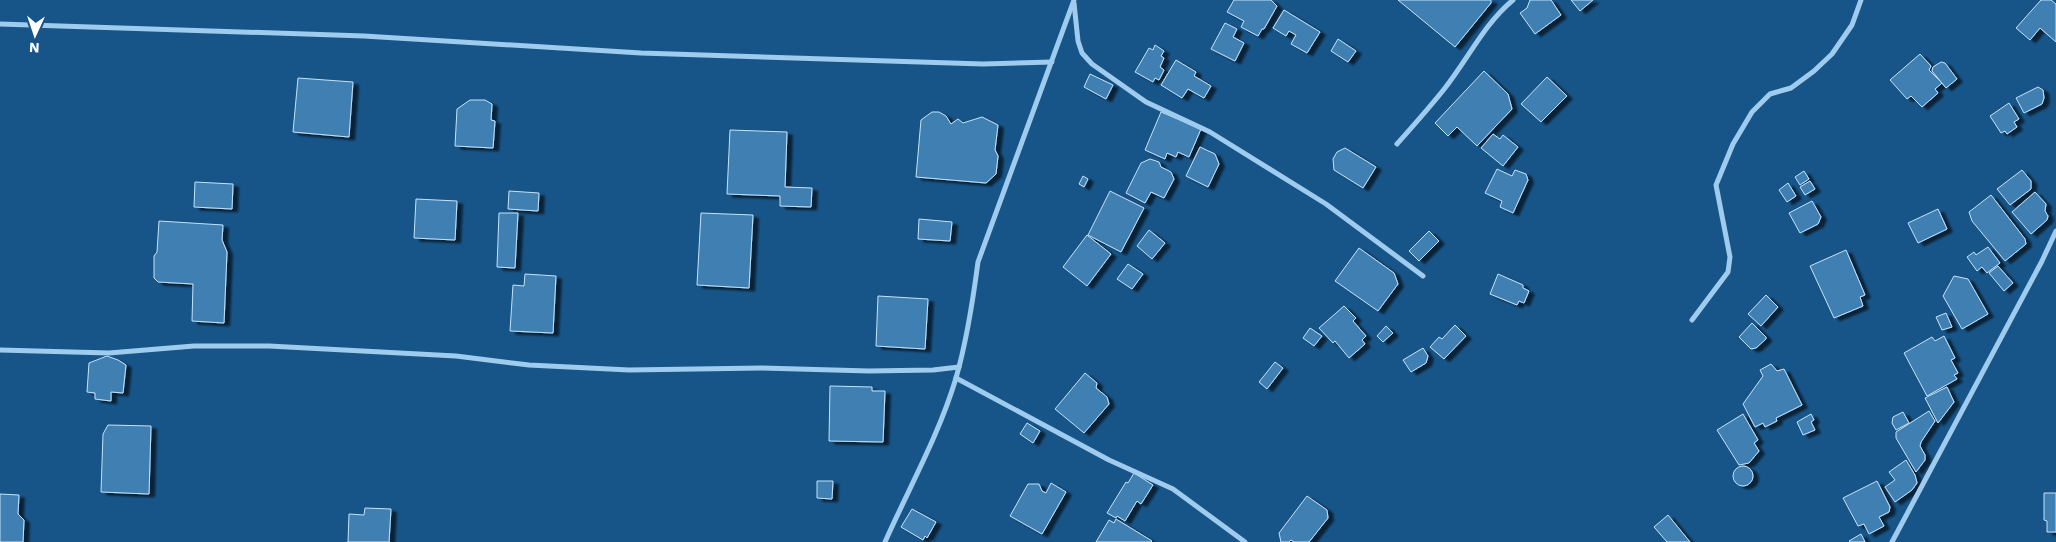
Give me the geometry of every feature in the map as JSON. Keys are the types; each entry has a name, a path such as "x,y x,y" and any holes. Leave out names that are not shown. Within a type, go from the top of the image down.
{"street":[{"path":"885,542 935,435 956,378 972,306 978,262 1074,0"},
{"path":"1074,0 1078,41 1082,53 1092,64 1146,102 1210,132 1326,204 1424,276"},
{"path":"1397,144 1445,88 1485,30 1503,8 1513,0"},
{"path":"1692,320 1728,272 1730,257 1716,185 1733,144 1752,112 1770,94 1791,88 1814,71 1832,54 1852,25 1861,0"},
{"path":"0,24 364,36 641,53 983,64 1052,62"},
{"path":"1892,542 2056,231"},
{"path":"2049,246 2056,249"},
{"path":"0,350 110,353 194,346 269,346 456,356 529,365 628,370 762,368 869,371 933,370 959,367"},
{"path":"956,378 1109,460 1173,488 1245,542"}],"building":[{"path":"1234,0 1271,0 1277,6 1258,36 1241,27 1244,21 1227,12"},
{"path":"1398,0 1491,0 1491,3 1455,47"},
{"path":"1530,0 1551,0 1561,15 1535,34 1520,13 1527,8"},
{"path":"1571,0 1593,0 1580,11"},
{"path":"2041,0 2051,0 2056,4 2056,42 2040,28 2030,40 2016,28"},
{"path":"1284,10 1320,32 1307,53 1291,44 1296,35 1289,31 1286,36 1273,28"},
{"path":"1225,23 1237,29 1233,37 1244,43 1235,61 1211,49"},
{"path":"1338,39 1356,51 1348,62 1331,51"},
{"path":"1155,45 1164,51 1161,56 1164,58 1160,67 1164,70 1159,80 1155,78 1153,82 1135,72 1149,48 1153,50"},
{"path":"1920,54 1931,66 1929,70 1942,83 1935,89 1938,93 1922,107 1911,96 1907,99 1890,80"},
{"path":"1176,60 1196,72 1194,76 1211,86 1204,98 1188,89 1182,98 1161,85"},
{"path":"1941,62 1945,63 1957,79 1946,88 1932,71 1933,67"},
{"path":"1484,71 1508,94 1512,109 1477,146 1457,127 1448,136 1435,123"},
{"path":"1090,74 1113,85 1106,99 1084,87"},
{"path":"1547,77 1567,96 1541,122 1521,104"},
{"path":"298,78 353,82 349,137 293,132"},
{"path":"2038,87 2043,90 2044,98 2042,104 2024,113 2016,98"},
{"path":"470,100 485,100 492,104 491,120 495,121 493,148 455,146 457,109"},
{"path":"2009,103 2019,119 2014,122 2017,127 2007,134 2005,131 2001,133 1990,116"},
{"path":"932,112 939,112 946,116 951,124 958,119 963,123 982,117 998,125 995,150 998,156 996,174 986,183 916,177 921,120"},
{"path":"1161,112 1201,129 1189,157 1178,152 1176,157 1167,153 1165,159 1145,150"},
{"path":"730,130 787,132 785,187 812,188 811,207 780,206 780,196 727,194"},
{"path":"1493,134 1500,139 1503,135 1518,147 1503,166 1481,148"},
{"path":"1200,147 1215,154 1219,164 1208,187 1186,176"},
{"path":"1345,148 1376,167 1363,188 1334,170 1333,159 1337,152"},
{"path":"1150,159 1159,162 1161,167 1171,172 1174,179 1164,198 1151,192 1145,203 1126,193 1141,163"},
{"path":"1497,169 1512,176 1515,170 1526,174 1528,180 1513,213 1500,207 1502,201 1485,193"},
{"path":"2022,170 2031,181 2031,189 2010,205 1997,189"},
{"path":"1804,171 1809,179 1800,185 1795,177"},
{"path":"1083,176 1088,179 1084,187 1079,184"},
{"path":"1810,181 1815,189 1805,195 1800,187"},
{"path":"195,182 233,184 232,209 194,207"},
{"path":"1788,183 1796,196 1787,202 1779,190"},
{"path":"509,191 539,193 538,211 508,209"},
{"path":"1110,191 1144,208 1121,252 1088,235"},
{"path":"2035,192 2046,204 2045,211 2048,216 2047,220 2031,234 2012,212"},
{"path":"1991,195 2025,239 2026,244 2005,261 1972,221 1969,212"},
{"path":"416,199 457,201 455,240 414,238"},
{"path":"1812,201 1821,217 1818,224 1800,233 1789,213"},
{"path":"1938,209 1947,229 1918,243 1908,223"},
{"path":"499,213 518,213 515,268 497,267"},
{"path":"701,213 753,215 749,288 697,285"},
{"path":"919,219 952,222 950,241 918,239"},
{"path":"159,221 223,225 222,240 227,252 224,323 192,321 193,284 158,282 154,278 154,256 157,252"},
{"path":"1149,230 1165,243 1152,259 1137,246"},
{"path":"1429,231 1439,241 1419,261 1409,251"},
{"path":"1087,235 1111,254 1087,286 1063,267"},
{"path":"1988,247 2000,263 1987,273 1982,267 1977,271 1967,257 1974,252 1976,255"},
{"path":"1359,248 1394,273 1398,284 1378,311 1335,281"},
{"path":"1846,250 1865,295 1860,297 1863,306 1834,318 1810,266"},
{"path":"1128,264 1143,274 1132,289 1117,279"},
{"path":"1998,266 2013,283 2004,291 1989,273"},
{"path":"525,274 556,276 553,333 510,331 513,285 524,286"},
{"path":"1498,274 1523,285 1523,288 1529,291 1524,303 1519,301 1517,305 1490,294"},
{"path":"1954,276 1968,279 1988,314 1962,329 1943,296"},
{"path":"1766,295 1778,307 1761,326 1748,314"},
{"path":"878,296 928,299 925,349 876,346"},
{"path":"1344,306 1356,318 1353,321 1366,336 1362,340 1365,344 1349,358 1335,341 1333,343 1319,328"},
{"path":"1946,313 1952,327 1942,330 1936,317"},
{"path":"1752,323 1766,339 1756,348 1751,349 1739,337"},
{"path":"1455,325 1466,336 1444,359 1430,347 1439,337 1442,339"},
{"path":"1386,326 1393,333 1383,342 1377,336"},
{"path":"1310,328 1322,336 1314,346 1303,338"},
{"path":"1944,336 1955,358 1951,360 1958,373 1954,375 1957,379 1927,396 1904,353 1932,337 1935,341"},
{"path":"1423,348 1428,356 1426,363 1411,372 1403,360"},
{"path":"107,356 126,365 123,393 111,392 111,401 95,399 95,393 87,392 89,363"},
{"path":"1275,362 1283,368 1267,389 1259,382"},
{"path":"1771,364 1777,371 1784,369 1802,405 1776,418 1777,421 1765,427 1763,423 1755,427 1743,404 1763,376 1760,370"},
{"path":"1085,373 1097,383 1096,388 1107,397 1109,404 1084,433 1055,409"},
{"path":"830,386 872,387 872,391 885,391 883,442 829,441"},
{"path":"1947,387 1954,402 1938,423 1925,398"},
{"path":"1929,411 1935,421 1921,442 1920,446 1925,455 1925,460 1916,472 1896,438 1896,432"},
{"path":"1903,412 1909,423 1896,430 1892,423 1893,417"},
{"path":"1743,414 1758,440 1754,443 1759,451 1749,463 1739,465 1717,430"},
{"path":"1811,414 1814,420 1811,422 1815,430 1803,435 1797,422"},
{"path":"1027,423 1040,431 1033,443 1020,434"},
{"path":"108,425 151,426 149,494 101,492 103,434"},
{"path":"1906,460 1915,475 1917,483 1912,490 1895,502 1885,487 1895,480 1889,472"},
{"path":"1743,466 1750,469 1753,476 1750,483 1743,486 1736,483 1733,476 1736,469"},
{"path":"1134,473 1153,485 1141,504 1137,501 1125,521 1107,513 1126,482 1128,483"},
{"path":"817,481 833,481 832,499 817,498"},
{"path":"1877,481 1890,507 1889,512 1879,517 1884,526 1869,534 1864,524 1858,526 1843,498"},
{"path":"1051,483 1066,492 1042,534 1010,516 1028,484 1039,484 1042,491 1046,493"},
{"path":"2044,493 2056,493 2056,532 2047,532 2047,521 2044,520"},
{"path":"0,494 19,495 18,514 24,520 23,542 0,542"},
{"path":"1307,496 1327,510 1328,518 1309,542 1294,542 1291,540 1289,542 1281,542 1279,533"},
{"path":"365,508 391,509 389,542 348,542 349,514 364,515"},
{"path":"912,509 936,522 927,538 925,536 923,540 901,527"},
{"path":"1668,515 1690,542 1667,542 1654,527"},
{"path":"1116,519 1152,541 1096,542 1109,520 1114,523"},
{"path":"1861,534 1865,542 1849,541"}]}
